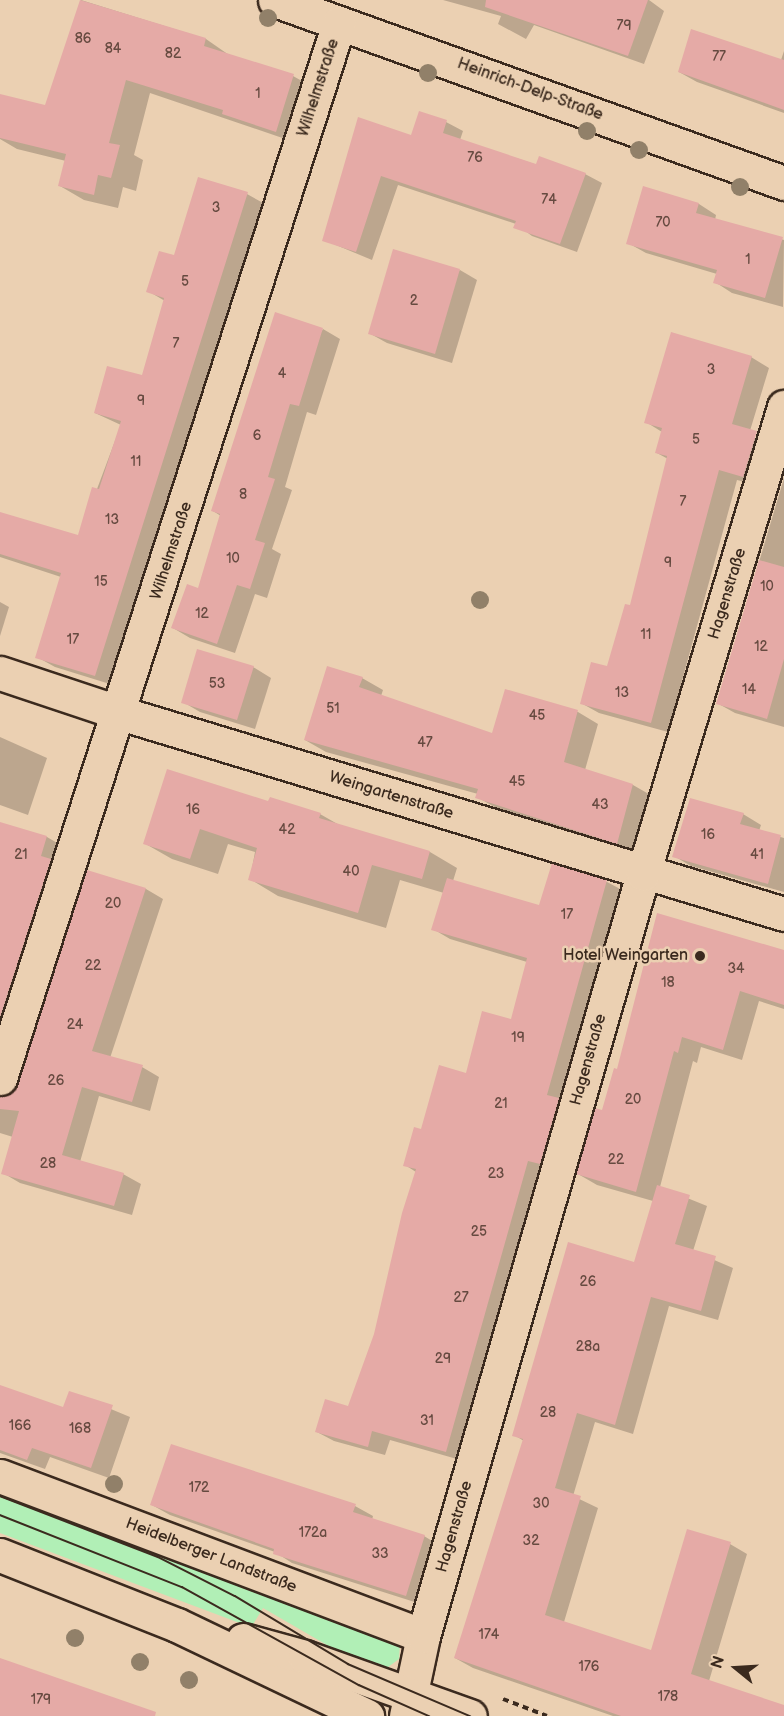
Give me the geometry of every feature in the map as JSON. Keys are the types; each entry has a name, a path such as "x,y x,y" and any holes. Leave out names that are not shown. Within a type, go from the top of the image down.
{"street":[{"name":"Heinrich-Delp-Straße","path":"275,0 784,183"},
{"name":"Wilhelmstraße","path":"0,1078 120,713 339,23"},
{"name":"Hagenstraße","path":"408,1705 423,1636 643,874 784,407"},
{"name":"Weingartenstraße","path":"0,673 120,713 643,874 784,914"},
{"name":"Heidelberger Landstraße","path":"0,1476 423,1636"},
{"path":"0,1555 177,1625 367,1716"},
{"path":"177,1625 305,1657 408,1705 470,1716"}],"green space":[{"path":"0,1485 400,1643 399,1659 384,1670 358,1663 263,1608 252,1626 245,1625 0,1533"}],"building":[{"path":"80,0 206,38 204,46 294,74 276,132 222,114 223,110 126,80 109,143 120,145 111,178 98,175 94,195 58,186 66,154 0,138 0,94 45,105"},
{"path":"486,0 648,0 628,56 485,7"},
{"path":"691,29 784,60 784,110 678,72"},
{"path":"419,111 447,120 443,133 536,164 539,156 586,173 560,244 513,228 516,221 381,176 356,252 322,241 358,117 411,135"},
{"path":"198,177 248,192 95,676 35,658 61,573 0,554 0,512 78,535 92,487 99,489 121,421 94,413 107,366 142,375 164,298 146,292 159,251 174,255"},
{"path":"643,186 699,203 696,213 783,237 765,298 713,283 717,270 626,244"},
{"path":"393,249 460,269 435,354 368,334"},
{"path":"275,312 323,328 299,406 290,404 268,477 275,479 255,540 265,543 250,589 237,585 217,644 171,628 187,584 198,588 220,514 211,511"},
{"path":"671,332 752,356 732,424 757,431 743,477 719,470 651,723 580,704 591,662 607,666 625,604 630,605 667,456 655,453 662,428 644,423"},
{"path":"759,560 784,567 784,659 767,719 716,704"},
{"path":"197,649 254,666 237,720 181,703"},
{"path":"327,666 363,677 359,687 492,733 505,689 578,710 564,762 633,784 617,844 475,798 478,789 304,740"},
{"path":"167,769 268,801 270,797 321,813 319,818 430,851 422,879 372,865 358,913 248,880 257,848 200,829 190,859 143,844"},
{"path":"690,798 744,813 740,824 781,835 768,884 672,857"},
{"path":"0,822 47,836 41,856 51,859 0,1017"},
{"path":"552,863 607,880 547,1095 559,1098 540,1164 528,1161 446,1452 372,1431 368,1447 315,1432 325,1399 348,1406 374,1334 402,1213 416,1169 403,1166 414,1127 421,1129 439,1065 466,1073 482,1011 511,1019 527,958 431,930 447,878 539,905"},
{"path":"87,870 146,888 92,1051 143,1065 132,1102 82,1087 62,1155 124,1173 114,1206 1,1174 19,1111 0,1109 0,1096 12,1092 18,1084"},
{"path":"657,913 784,950 784,1005 740,991 723,1050 682,1037 678,1053 674,1051 636,1192 576,1174 595,1108 602,1110 614,1068 617,1069"},
{"path":"657,1185 690,1195 675,1244 716,1256 701,1311 651,1297 615,1425 577,1413 555,1488 581,1496 545,1615 651,1650 687,1529 731,1542 691,1674 784,1705 784,1716 621,1716 454,1658 523,1439 512,1436 568,1242 634,1262"},
{"path":"0,1385 63,1407 69,1391 113,1405 91,1468 32,1448 27,1460 0,1450"},
{"path":"171,1444 356,1504 353,1512 425,1535 406,1596 273,1554 274,1549 150,1505"},
{"path":"0,1658 156,1712 155,1716 0,1716"}],"tram line":[{"path":"0,1496 158,1557 235,1596 348,1664 470,1716"},
{"path":"0,1515 182,1587 359,1685 429,1716"}],"place":[{"name":"Hotel Weingarten","path":"700,956"}]}
